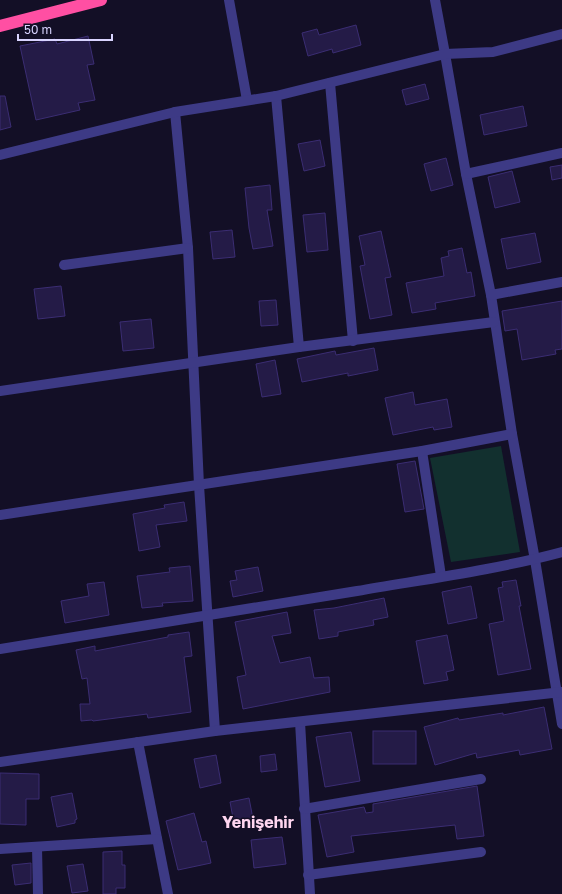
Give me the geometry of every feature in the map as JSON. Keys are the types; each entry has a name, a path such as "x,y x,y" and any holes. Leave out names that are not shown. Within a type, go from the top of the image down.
{"highway":[{"path":"0,26 102,0"}],"street":[{"path":"229,0 247,100"},
{"path":"435,0 466,174 491,296 512,434 559,692 562,724"},
{"path":"0,155 176,112 276,96 445,54 493,52 562,34"},
{"path":"330,83 353,341"},
{"path":"276,96 299,347"},
{"path":"176,112 188,248 199,485 214,731"},
{"path":"466,174 562,153"},
{"path":"64,265 188,248"},
{"path":"491,296 562,282"},
{"path":"0,391 299,347 494,322"},
{"path":"0,515 422,451 512,434"},
{"path":"422,451 441,576"},
{"path":"0,649 207,616 535,560 562,552"},
{"path":"0,762 214,731 559,692"},
{"path":"300,722 310,894"},
{"path":"138,742 168,894"},
{"path":"304,809 481,779"},
{"path":"0,849 157,839"},
{"path":"37,847 38,894"},
{"path":"308,876 482,852"}],"green space":[{"path":"501,446 520,552 451,562 430,458"}],"building":[{"path":"356,25 361,45 333,53 332,49 308,56 302,33 317,29 319,35"},
{"path":"88,36 94,64 87,65 95,100 78,103 80,110 36,120 20,46 55,39 57,44"},
{"path":"425,84 429,99 406,105 402,90"},
{"path":"0,96 5,96 11,127 0,130"},
{"path":"523,106 527,126 484,135 480,115"},
{"path":"320,140 325,166 304,171 298,144"},
{"path":"446,158 453,185 431,191 424,164"},
{"path":"562,165 562,178 552,180 550,167"},
{"path":"512,171 520,202 495,208 488,177"},
{"path":"270,185 272,210 267,210 273,246 253,249 249,228 245,188"},
{"path":"325,213 328,250 307,252 303,215"},
{"path":"232,230 235,257 213,259 210,232"},
{"path":"381,231 391,277 385,278 392,315 370,319 360,266 365,265 359,236"},
{"path":"535,233 541,262 507,269 501,239"},
{"path":"462,248 467,273 471,272 475,296 435,303 436,309 412,313 406,283 444,276 441,258 449,256 448,251"},
{"path":"61,286 65,316 38,319 34,289"},
{"path":"276,300 278,325 261,326 259,301"},
{"path":"562,301 562,349 555,350 556,354 522,360 517,329 505,331 502,311"},
{"path":"151,319 154,348 123,351 120,322"},
{"path":"374,348 378,370 348,376 348,373 302,382 297,359 335,351 336,355"},
{"path":"275,360 281,394 262,397 256,364"},
{"path":"413,392 415,405 447,399 452,427 434,430 433,427 393,435 385,398"},
{"path":"415,461 424,509 405,512 397,464"},
{"path":"184,502 187,521 156,525 160,547 139,551 133,514 165,508 164,505"},
{"path":"190,566 193,601 162,603 163,606 142,608 137,576 170,572 169,568"},
{"path":"258,567 263,591 233,597 230,581 237,580 235,571"},
{"path":"516,580 521,606 519,606 531,669 498,675 489,624 504,621 498,588 503,587 502,582"},
{"path":"104,582 109,615 65,623 61,601 89,596 87,584"},
{"path":"471,586 477,618 448,624 442,592"},
{"path":"384,598 388,617 373,620 374,625 338,632 338,636 319,639 314,610 334,608"},
{"path":"287,612 291,633 272,636 280,663 310,657 314,678 329,677 330,692 243,709 237,677 246,675 235,622"},
{"path":"189,632 192,656 184,657 191,712 148,718 147,714 93,721 81,721 80,704 90,704 87,678 82,679 76,650 95,646 95,651 168,637 168,635"},
{"path":"447,635 454,670 446,672 448,680 424,684 416,641"},
{"path":"544,707 552,749 520,755 519,750 477,758 476,753 435,765 424,727 458,718 459,720 503,713 503,715"},
{"path":"373,731 416,731 416,764 373,764"},
{"path":"351,732 360,781 325,787 316,737"},
{"path":"275,754 277,770 261,772 260,756"},
{"path":"216,755 221,783 200,788 194,759"},
{"path":"0,773 39,774 39,799 26,799 26,825 0,824"},
{"path":"477,786 484,836 457,839 455,825 351,836 354,852 327,857 318,815 364,807 366,813 373,812 373,804"},
{"path":"72,793 77,819 75,820 75,823 57,827 51,797"},
{"path":"249,798 253,819 234,823 230,802"},
{"path":"194,813 202,842 206,841 211,863 178,870 166,821"},
{"path":"282,837 286,864 254,868 251,840"},
{"path":"122,851 122,865 125,865 125,888 116,888 116,894 103,894 103,852"},
{"path":"31,863 31,883 15,885 12,865"},
{"path":"83,864 88,891 72,893 67,866"}],"district":[{"name":"Yenişehir","path":"258,822"}]}
